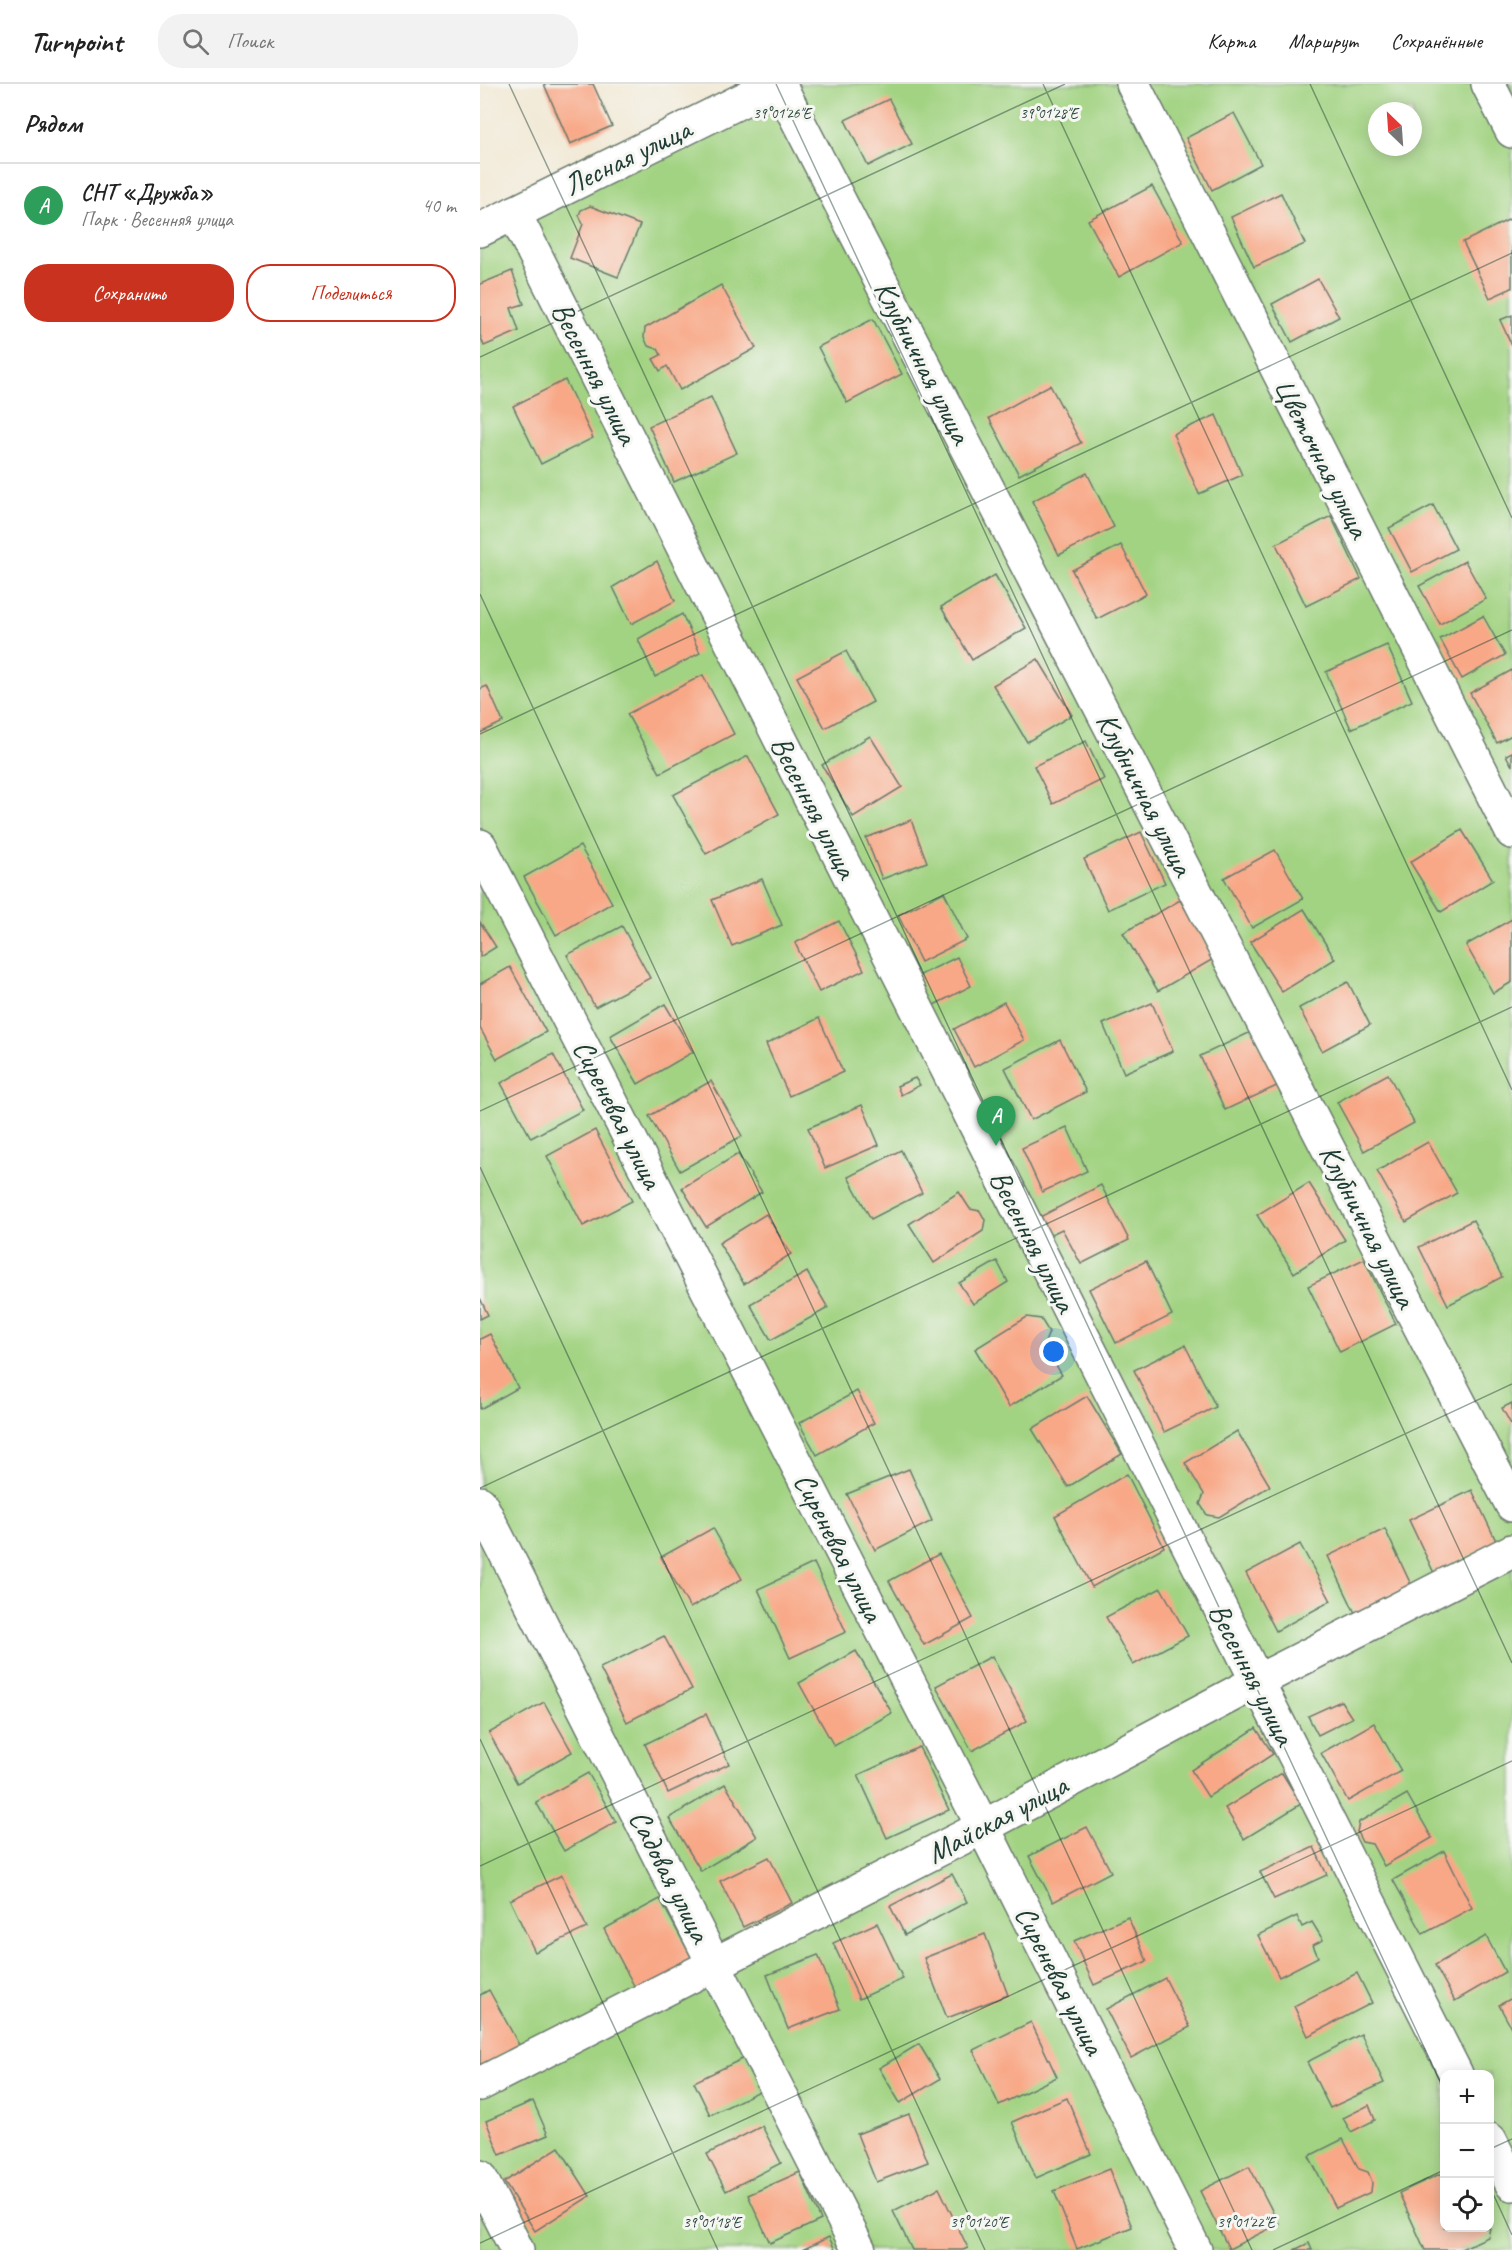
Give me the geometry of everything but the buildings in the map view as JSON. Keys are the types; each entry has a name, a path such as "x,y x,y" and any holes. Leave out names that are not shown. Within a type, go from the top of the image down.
{"street":[{"name":"Лесная улица","path":"480,230 777,84"},
{"name":"Клубничная улица","path":"777,84 1512,1505"},
{"name":"Цветочная улица","path":"1133,84 1512,832"},
{"path":"1488,84 1512,131"},
{"name":"Весенняя улица","path":"514,213 1454,2070"},
{"name":"Сиреневая улица","path":"480,846 983,1827 1196,2250"},
{"name":"Садовая улица","path":"480,1503 859,2250"},
{"name":"Майская улица","path":"480,2084 983,1827 1256,1682 1512,1551"},
{"path":"1494,2148 1512,2184"},
{"path":"480,2177 517,2250"}],"green space":[{"path":"785,84 1512,84 1512,2250 480,2250 480,217"}],"place":[{"name":"СНТ «Дружба»","path":"996,1146"}]}
